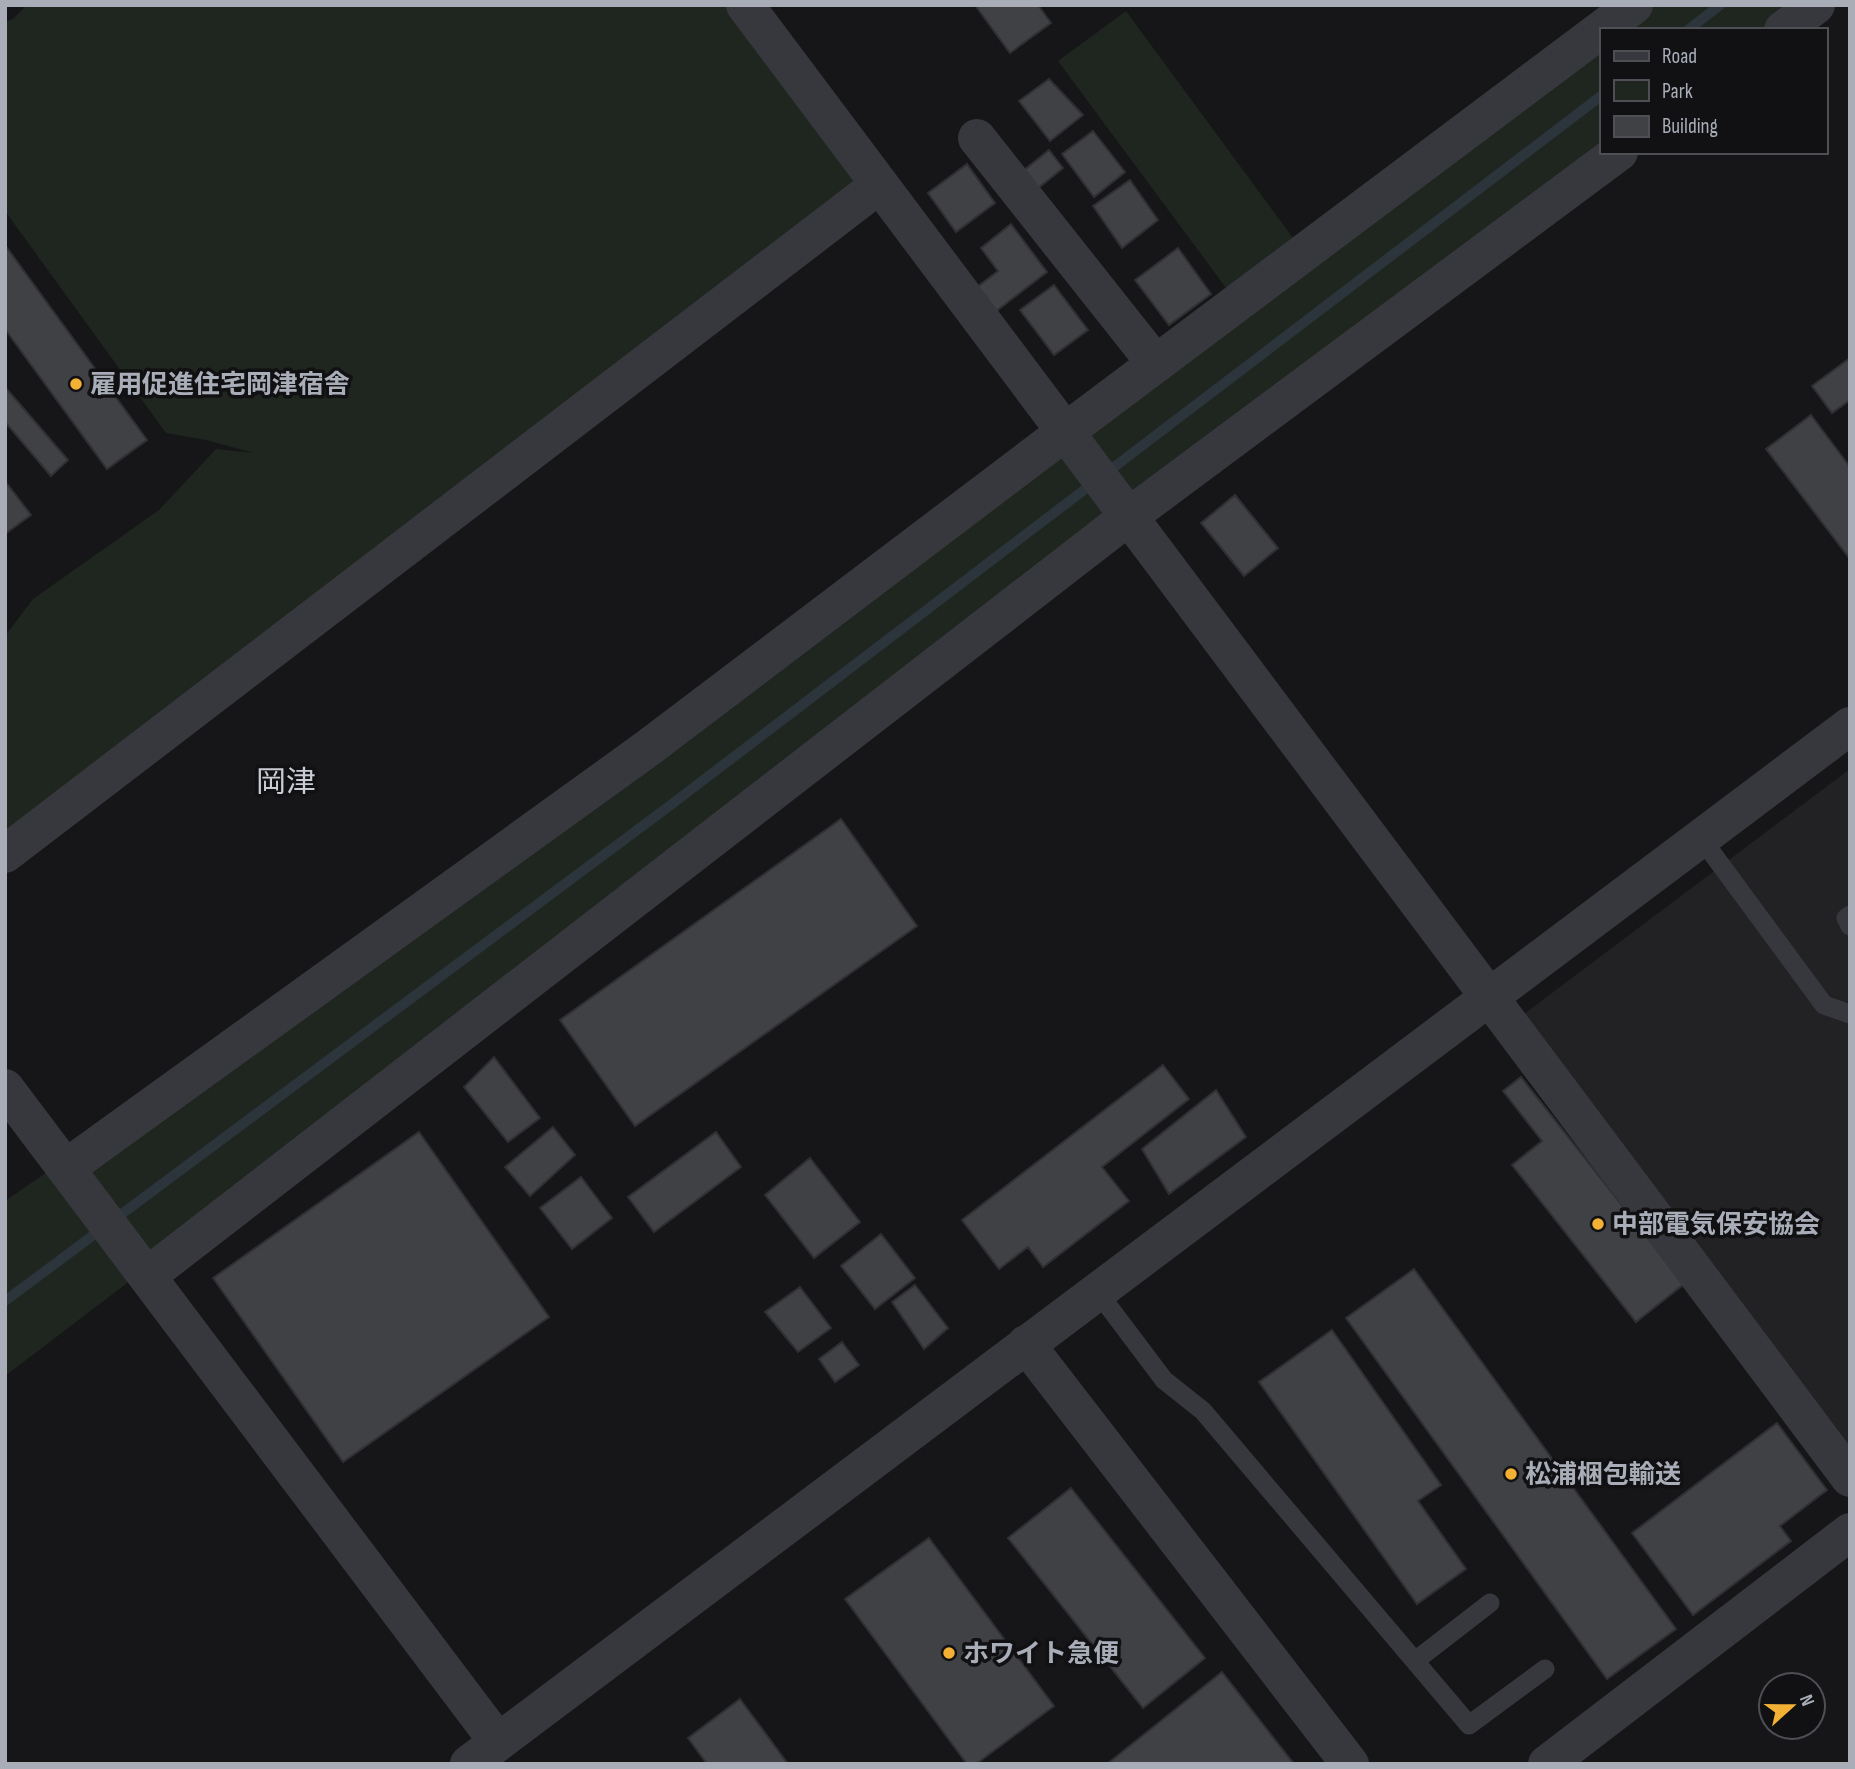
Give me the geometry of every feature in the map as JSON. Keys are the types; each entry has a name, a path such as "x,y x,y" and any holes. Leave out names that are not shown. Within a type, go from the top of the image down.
{"street":[{"path":"745,5 1850,1478"},
{"path":"1603,28 1634,5"},
{"path":"1786,28 1816,5"},
{"path":"71,1176 648,748 1071,441 1156,364 1600,31"},
{"path":"976,138 1156,364"},
{"path":"137,1263 1122,509 1616,154"},
{"path":"5,854 879,185"},
{"path":"5,1088 137,1263 483,1753 1850,726"},
{"path":"1026,1344 1350,1764"},
{"path":"1547,1764 1850,1532"}],"lane":[{"path":"1702,838 1824,1005 1850,1014"},
{"path":"1850,915 1846,918 1850,926"},
{"path":"1097,1291 1164,1380 1203,1411 1469,1726 1545,1669"},
{"path":"1415,1661 1490,1603"}],"shaded area":[{"path":"1850,769 1850,1462 1512,1023"}],"green space":[{"path":"27,5 736,5 867,184 5,854 5,636 33,599 159,510 216,449 254,453 166,433 5,211 5,22 13,19"},
{"path":"1643,5 1816,5 1786,28 1614,28"},
{"path":"1126,11 1296,242 1229,292 1058,61"},
{"path":"1600,39 1600,153 1376,333 5,1376 5,1201 329,978"}],"building":[{"path":"975,5 1038,5 1051,23 1010,53"},
{"path":"1049,79 1083,115 1050,141 1019,101"},
{"path":"1093,131 1125,172 1094,197 1062,154"},
{"path":"1049,150 1063,168 1037,189 1023,171"},
{"path":"967,164 995,203 956,232 928,193"},
{"path":"1130,180 1158,220 1122,248 1093,206"},
{"path":"1011,224 1047,272 995,312 976,288 998,271 981,248"},
{"name":"雇用促進住宅岡津宿舎","path":"5,245 147,440 107,469 5,329"},
{"path":"1178,248 1211,294 1169,325 1135,280"},
{"path":"1054,285 1088,330 1054,355 1020,310"},
{"path":"1850,358 1850,400 1832,413 1812,386"},
{"path":"5,387 68,460 51,476 5,422"},
{"path":"1811,415 1850,467 1850,559 1766,449"},
{"path":"5,481 31,515 5,534"},
{"path":"1235,495 1278,548 1244,576 1201,523"},
{"path":"841,819 917,926 635,1126 560,1020"},
{"path":"494,1057 540,1118 508,1142 464,1087"},
{"path":"1163,1065 1189,1099 1102,1167 1129,1201 1043,1267 1028,1247 999,1269 962,1220"},
{"name":"中部電気保安協会","path":"1521,1077 1684,1284 1636,1322 1512,1165 1542,1141 1503,1091"},
{"path":"1216,1090 1246,1137 1169,1194 1142,1149"},
{"path":"553,1127 575,1155 530,1196 505,1167"},
{"path":"419,1132 549,1317 343,1462 213,1278"},
{"path":"716,1132 741,1167 654,1232 628,1197"},
{"path":"810,1158 860,1222 814,1258 765,1195"},
{"path":"581,1177 612,1218 572,1249 540,1208"},
{"path":"881,1234 915,1278 875,1309 841,1266"},
{"name":"松浦梱包輸送","path":"1414,1269 1676,1629 1607,1679 1346,1318"},
{"path":"915,1285 948,1328 924,1349 892,1302"},
{"path":"800,1287 831,1328 798,1352 765,1312"},
{"path":"1332,1330 1441,1485 1418,1501 1466,1569 1417,1604 1259,1382"},
{"path":"842,1342 859,1365 835,1382 819,1359"},
{"path":"1777,1423 1827,1490 1780,1526 1791,1541 1693,1615 1632,1533"},
{"path":"1071,1488 1205,1658 1143,1708 1008,1538"},
{"name":"ホワイト急便","path":"929,1538 1054,1706 976,1764 967,1764 845,1599"},
{"path":"1222,1672 1294,1764 1107,1764"},
{"path":"740,1699 788,1764 707,1764 688,1738"}],"waterway":[{"path":"1691,28 1720,5"},
{"path":"5,1301 668,807 1600,97"}],"place":[{"name":"雇用促進住宅岡津宿舎","path":"76,384"},
{"name":"中部電気保安協会","path":"1598,1224"},
{"name":"松浦梱包輸送","path":"1511,1474"},
{"name":"ホワイト急便","path":"949,1653"}],"district":[{"name":"岡津","path":"286,782"}]}
